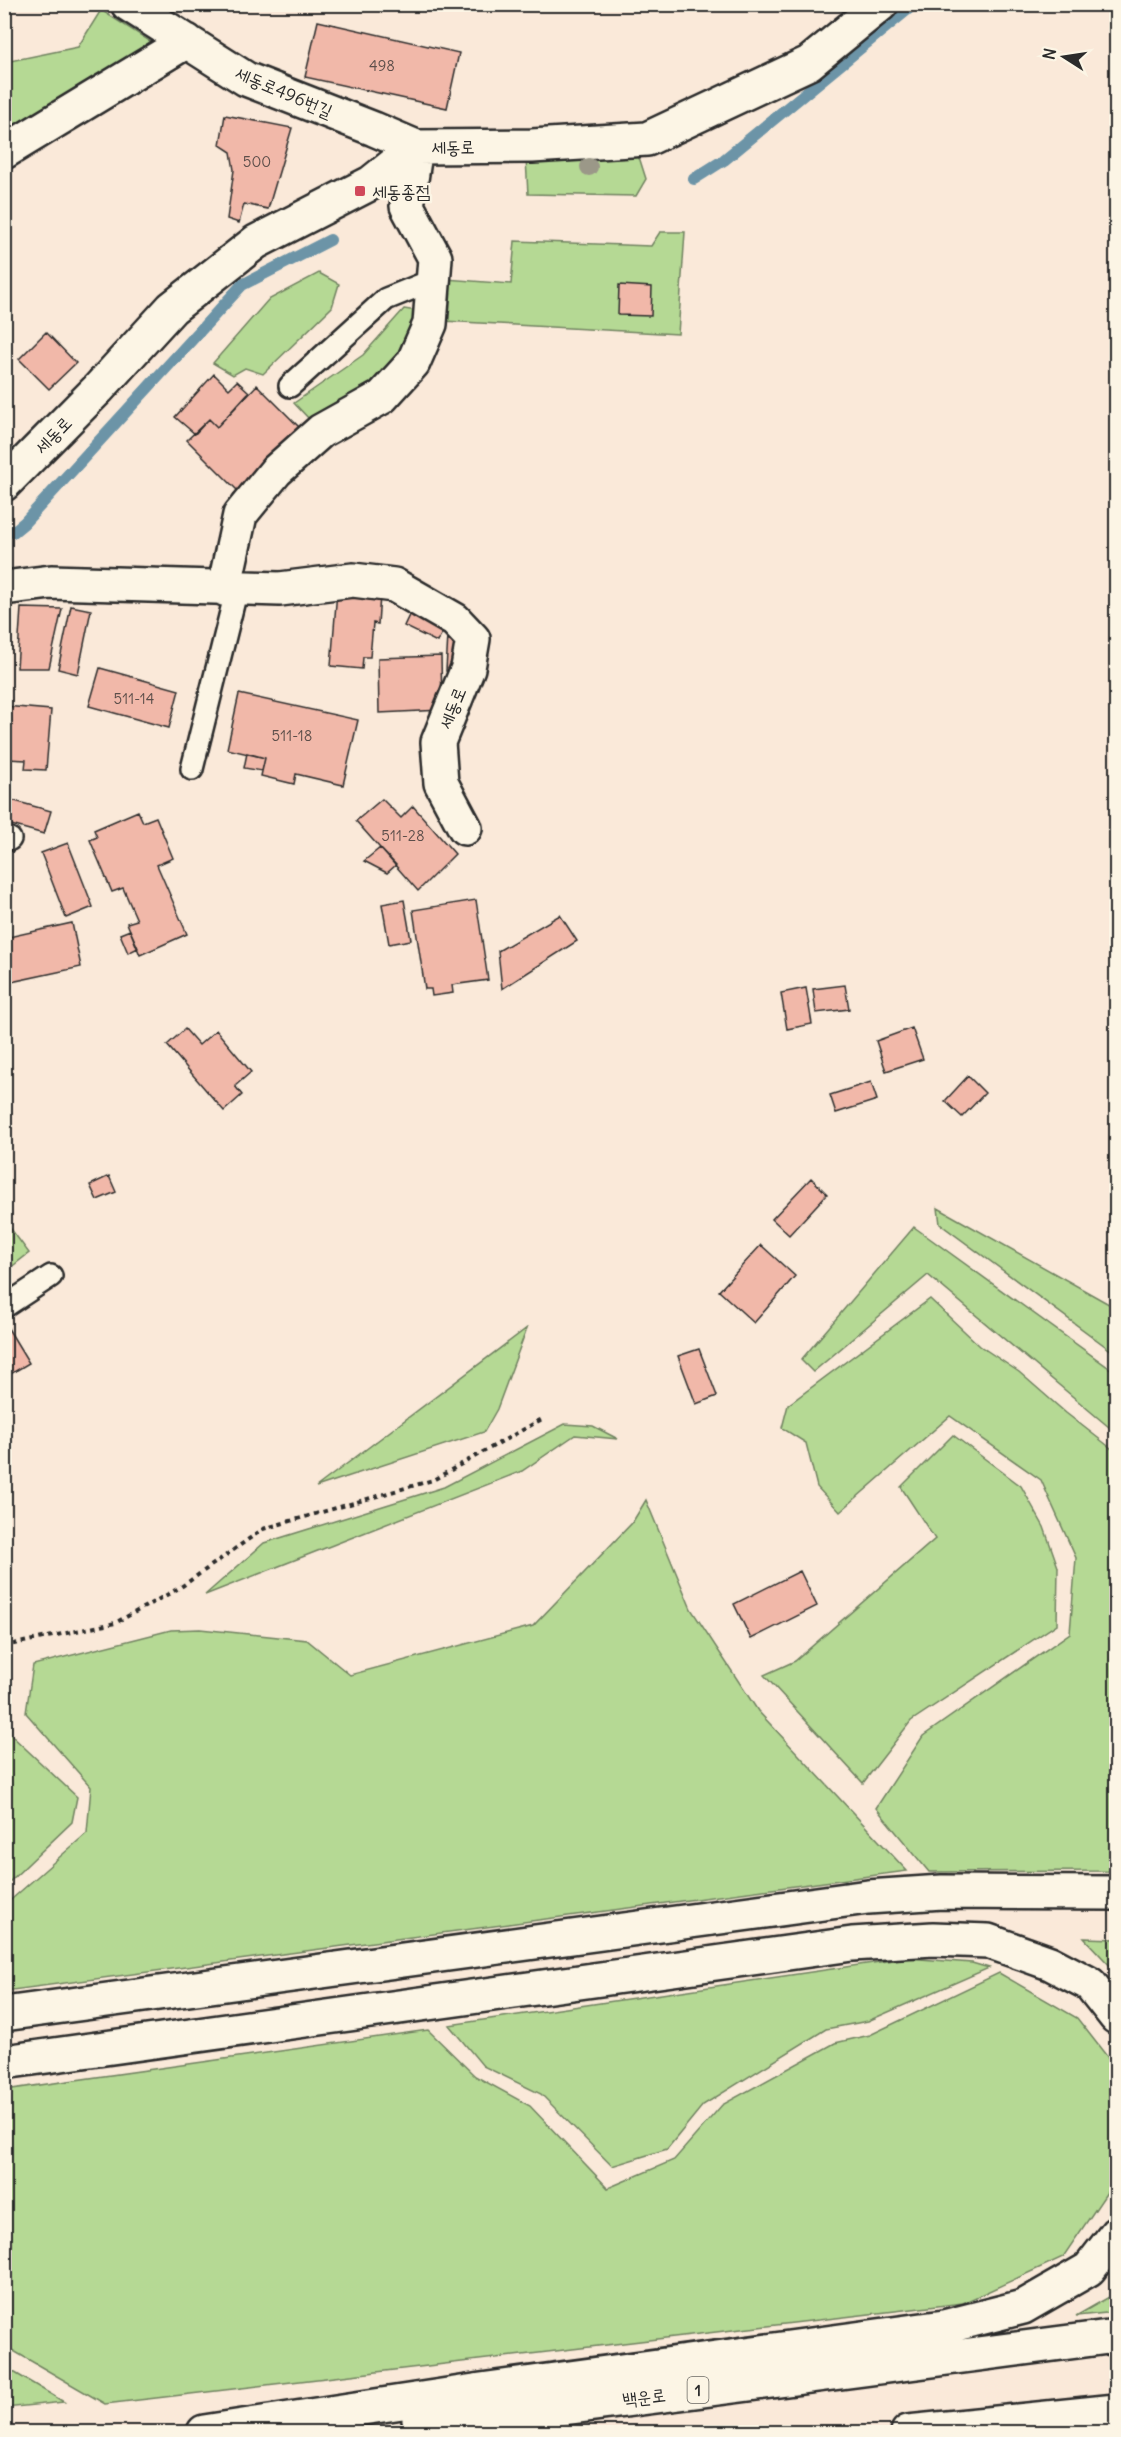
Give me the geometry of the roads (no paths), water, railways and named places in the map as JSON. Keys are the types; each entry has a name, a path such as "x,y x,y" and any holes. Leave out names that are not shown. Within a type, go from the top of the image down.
{"main road":[{"name":"세동로496번길","path":"128,4 246,79 416,147"},
{"name":"세동로","path":"4,484 98,389 172,308 256,242 371,183 416,147 532,146 647,139 809,63 881,4"},
{"path":"4,152 187,41"},
{"path":"231,589 240,515 276,471 321,432 382,398 413,363 430,324 435,258 407,206 416,147"},
{"name":"세동로","path":"4,588 51,582 231,589 280,589 353,580 394,585 455,620 473,639 468,668 438,742 441,783 465,828"},
{"path":"4,2014 868,1897 942,1892 1116,1893"},
{"path":"4,2062 852,1944 933,1939 988,1941 1050,1962 1090,1984 1116,2017"},
{"path":"204,2433 481,2390 944,2327 1023,2307 1089,2269 1116,2234"},
{"name":"백운로","path":"278,2433 564,2408 1116,2336"},
{"path":"908,2433 1116,2411"}],"lane":[{"path":"290,386 386,299 433,279"},
{"path":"192,769 231,589"},
{"path":"4,1307 51,1276"}],"waterway":[{"path":"694,179 724,160 914,4"},
{"path":"13,532 24,523 242,285 330,240"}],"place":[{"name":"세동종점","path":"360,191"}]}
